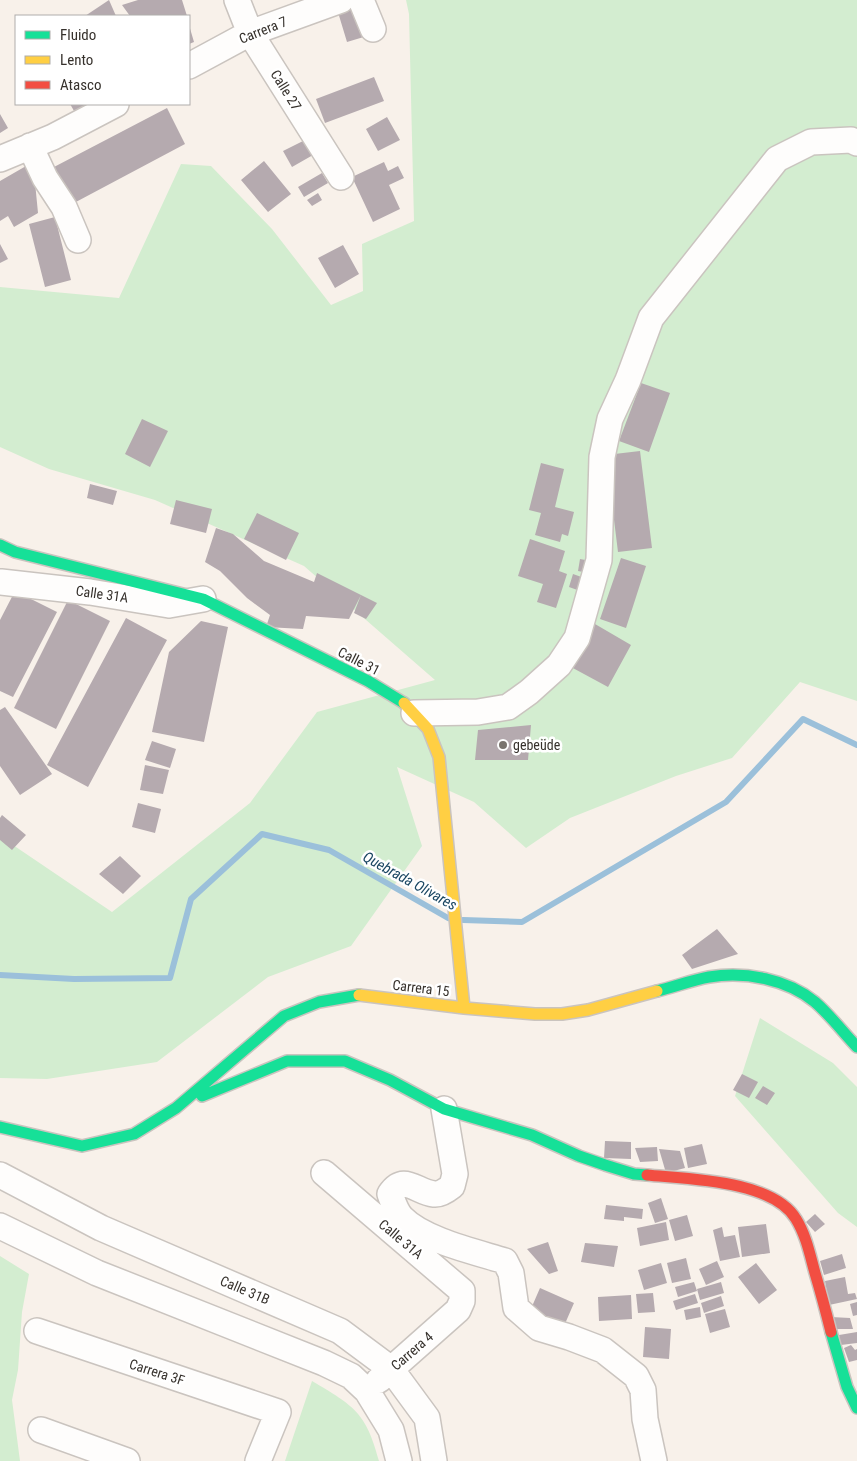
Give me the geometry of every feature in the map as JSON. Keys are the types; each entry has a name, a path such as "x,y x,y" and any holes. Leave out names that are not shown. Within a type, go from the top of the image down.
{"street":[{"name":"Calle 27","path":"237,0 250,33 341,177"},
{"name":"Carrera 7","path":"190,65 250,33 341,0"},
{"path":"361,0 373,29"},
{"path":"0,159 53,137 114,105"},
{"path":"414,713 478,712 508,707 529,692 559,665 577,638 600,560 602,457 610,419 628,380 651,318 777,159 811,142 851,140 857,143"},
{"path":"30,146 45,178 64,207 78,240"},
{"name":"Calle 31","path":"0,545 15,552 203,599 368,681 406,704 428,729 439,757 464,1008"},
{"name":"Calle 31A","path":"0,582 90,592 169,605 203,599"},
{"name":"Carrera 15","path":"0,1127 82,1146 134,1134 176,1108 284,1016 319,1002 355,995 464,1008 535,1014 562,1014 588,1010 710,977 746,976 770,980 795,988 816,1003 857,1047"},
{"path":"176,1108 287,1060 345,1061 390,1080 444,1109 532,1135 579,1156 634,1174 729,1183 761,1193 780,1202 796,1218 806,1242 847,1387 857,1408"},
{"path":"444,1109 455,1174 452,1186 444,1192 435,1195 405,1184 395,1187 390,1194 401,1218 418,1231 505,1261 511,1272 516,1308 539,1328 568,1336 603,1350 636,1376 644,1390 645,1419 654,1461"},
{"name":"Calle 31A","path":"324,1173 462,1290 462,1301 458,1310"},
{"name":"Calle 31B","path":"0,1175 101,1228 340,1331 392,1369 427,1418 434,1461"},
{"path":"0,1226 97,1273 324,1363 351,1376 367,1391 391,1430 399,1461"},
{"name":"Carrera 4","path":"367,1391 458,1310"},
{"name":"Carrera 3F","path":"37,1331 278,1412 258,1461"},
{"path":"41,1430 127,1461"}],"green space":[{"path":"406,0 857,0 857,701 800,682 732,758 676,776 570,818 526,848 474,802 397,767 422,846 351,946 268,977 157,1062 47,1079 0,1078 0,829 13,845 112,912 250,803 317,712 435,680 304,566 155,500 49,469 0,447 0,287 119,298 181,164 211,166 272,229 331,305 363,291 362,244 414,221 409,14"},
{"path":"760,1018 833,1063 857,1087 857,1227 838,1213 735,1096"},
{"path":"0,1256 29,1274 22,1312 18,1370 12,1400 20,1461 0,1461"},
{"path":"312,1381 348,1404 356,1412 369,1431 379,1461 285,1461"}],"building":[{"path":"109,0 116,15 86,15"},
{"path":"138,0 182,0 187,15 129,15 122,5"},
{"path":"357,3 367,36 347,42 337,9"},
{"path":"190,28 194,42 190,44"},
{"path":"374,77 384,101 325,123 316,99"},
{"path":"71,105 98,105 77,116"},
{"path":"167,108 185,144 74,203 54,167"},
{"path":"0,114 8,128 0,133"},
{"path":"387,117 400,140 378,151 366,129"},
{"path":"305,140 313,155 292,167 283,151"},
{"path":"264,161 291,194 268,212 241,180"},
{"path":"33,162 38,213 14,227 8,216 0,221 0,181"},
{"path":"384,162 388,171 398,166 404,178 389,185 400,209 373,222 352,177"},
{"path":"322,173 328,183 304,197 298,187"},
{"path":"318,193 322,200 312,206 307,200"},
{"path":"55,217 71,280 45,287 29,224"},
{"path":"0,244 8,259 0,263"},
{"path":"343,245 359,274 335,288 318,258"},
{"path":"641,383 670,393 649,452 619,441"},
{"path":"142,419 168,431 150,467 125,454"},
{"path":"640,451 652,548 618,552 606,455"},
{"path":"541,463 564,469 555,507 574,512 568,536 562,534 560,542 535,535 541,513 529,510"},
{"path":"90,484 117,491 113,505 87,498"},
{"path":"176,500 212,509 206,533 170,524"},
{"path":"257,513 299,533 286,560 244,539"},
{"path":"216,528 233,534 264,561 314,582 317,573 361,595 349,619 306,616 303,629 266,627 270,615 247,598 220,571 205,562"},
{"path":"530,539 565,551 559,571 567,574 556,608 537,602 543,584 518,576"},
{"path":"621,558 646,566 626,628 600,619"},
{"path":"580,559 596,562 593,574 578,571"},
{"path":"573,574 587,579 583,592 569,587"},
{"path":"15,591 57,612 13,697 0,691 0,620"},
{"path":"361,595 377,603 366,619 354,613"},
{"path":"68,600 110,621 56,729 14,708"},
{"path":"126,618 167,640 88,787 47,765"},
{"path":"201,621 228,627 204,742 152,732 169,652"},
{"path":"595,624 631,645 608,687 571,667"},
{"path":"5,707 52,774 20,795 0,766 0,710"},
{"name":"gebeüde","path":"531,725 528,760 475,760 478,730"},
{"path":"152,741 176,749 170,768 145,760"},
{"path":"145,765 169,770 163,794 140,790"},
{"path":"138,803 161,809 155,833 132,827"},
{"path":"2,815 26,835 12,850 0,840 0,818"},
{"path":"120,856 141,876 123,894 99,874"},
{"path":"717,929 738,954 692,969 682,955"},
{"path":"742,1074 758,1082 749,1098 733,1090"},
{"path":"763,1086 775,1093 767,1105 755,1098"},
{"path":"605,1141 631,1142 631,1159 604,1158"},
{"path":"702,1144 707,1164 688,1168 684,1148"},
{"path":"657,1147 658,1161 640,1162 635,1148"},
{"path":"659,1149 680,1151 685,1168 666,1173"},
{"path":"661,1198 668,1219 655,1223 648,1203"},
{"path":"606,1205 643,1209 642,1219 624,1217 624,1221 604,1219"},
{"path":"815,1214 825,1224 815,1232 806,1222"},
{"path":"687,1215 693,1236 675,1241 669,1220"},
{"path":"666,1222 669,1240 640,1246 637,1228"},
{"path":"766,1224 770,1253 742,1257 738,1227"},
{"path":"722,1227 724,1237 735,1235 740,1257 720,1261 713,1230"},
{"path":"548,1242 558,1271 549,1274 527,1249"},
{"path":"585,1243 618,1246 614,1267 581,1262"},
{"path":"842,1254 846,1268 824,1275 820,1261"},
{"path":"686,1258 691,1279 672,1283 667,1263"},
{"path":"717,1261 724,1277 706,1285 699,1269"},
{"path":"661,1263 667,1283 644,1290 638,1270"},
{"path":"756,1263 777,1290 759,1304 738,1277"},
{"path":"845,1277 848,1294 855,1293 857,1299 829,1305 825,1281"},
{"path":"694,1282 697,1291 678,1297 675,1287"},
{"path":"721,1282 724,1293 700,1300 697,1289"},
{"path":"540,1288 574,1303 564,1326 530,1311"},
{"path":"653,1293 655,1312 638,1313 636,1294"},
{"path":"695,1294 698,1303 676,1310 673,1301"},
{"path":"631,1295 632,1319 599,1321 598,1297"},
{"path":"721,1296 724,1306 704,1313 701,1303"},
{"path":"857,1302 857,1315 853,1316 850,1304"},
{"path":"700,1307 701,1317 686,1320 684,1310"},
{"path":"725,1309 730,1327 710,1333 705,1314"},
{"path":"831,1317 850,1318 853,1329 834,1329"},
{"path":"645,1327 671,1329 669,1359 643,1357"},
{"path":"857,1332 857,1343 841,1345 839,1335"},
{"path":"851,1345 855,1350 857,1349 857,1360 849,1362 844,1348"}],"waterway":[{"name":"Quebrada Olivares","path":"463,920 522,922 726,802 803,719 857,745"},
{"name":"Quebrada Olivares","path":"0,975 74,979 170,978 191,899 262,834 329,850 448,918"}],"traffic: fast":[{"path":"0,545 15,552 203,599 368,681 404,703"},
{"path":"657,991 703,978 723,975 751,976 779,982 804,994 815,1002 857,1047"},
{"path":"0,1127 82,1146 134,1134 176,1108 284,1016 319,1002 359,995"},
{"path":"202,1096 287,1061 345,1061 390,1080 444,1109 532,1135 579,1156 605,1165 634,1174 647,1175"},
{"path":"831,1332 847,1387 857,1408"}],"traffic: slow":[{"path":"404,703 428,729 439,757 464,1008"},
{"path":"359,995 464,1008 535,1014 562,1014 588,1010 657,991"}],"traffic: jam":[{"path":"647,1175 706,1180 728,1184 769,1196 785,1206 796,1219 805,1238 831,1332"}],"place":[{"name":"gebeüde","path":"503,745"}]}
